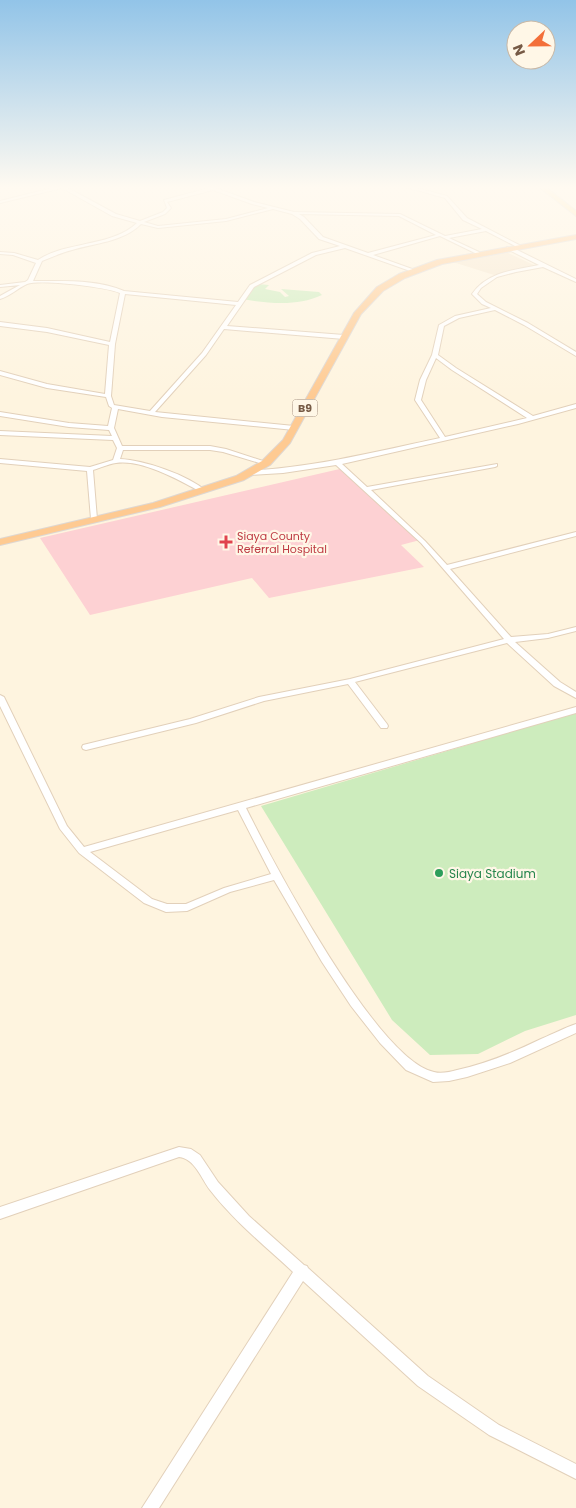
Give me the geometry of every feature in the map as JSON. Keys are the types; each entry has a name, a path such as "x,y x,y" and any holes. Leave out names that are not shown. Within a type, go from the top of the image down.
{"highway":[{"name":"B9","path":"0,542 203,491 230,482 266,463 282,447 294,428 358,313 372,295 392,281 413,271 459,257"}],"street":[{"path":"24,257 38,262 48,257"},
{"path":"151,413 204,354 250,288 308,257"},
{"path":"375,257 413,271"},
{"path":"528,257 576,281"},
{"path":"0,298 30,281 38,262"},
{"path":"544,265 497,277 478,288 474,294 494,309 526,324 576,354"},
{"path":"0,286 30,281 84,285 115,288 123,292 238,304"},
{"path":"123,292 112,344 108,396 109,402 115,407 151,413 294,428"},
{"path":"444,439 418,400 423,380 435,355 443,323 457,317 494,309"},
{"path":"0,324 47,330 112,344"},
{"path":"223,327 344,337"},
{"path":"435,355 454,370 532,418"},
{"path":"0,373 47,386 108,396"},
{"path":"248,473 283,472 337,463 576,406"},
{"path":"114,461 118,457 120,448 111,428 115,407"},
{"path":"0,414 69,425 111,428"},
{"path":"0,433 114,438"},
{"path":"120,448 210,448 224,450 266,463"},
{"path":"0,461 90,469 114,461 127,460 143,464 185,481 203,491"},
{"path":"337,463 423,542 509,640 557,684 576,696"},
{"path":"367,489 496,465"},
{"path":"90,469 94,519"},
{"path":"445,568 576,534"},
{"path":"86,747 193,721 262,699 350,681 509,640 548,636 576,629"},
{"path":"350,681 384,726"},
{"path":"0,697 63,827 82,850 148,901 166,908 187,907 227,890 276,876"},
{"path":"82,850 576,710"},
{"path":"241,806 276,876 367,1020 391,1050 406,1065 419,1073 433,1077 472,1071 576,1028"},
{"path":"0,1213 180,1152 187,1153 196,1159 228,1202 402,1363 431,1387 494,1430 576,1472"},
{"path":"150,1508 302,1270"}],"shaded area":[{"path":"472,257 518,257 534,265 494,275 453,262"},
{"name":"Siaya County Referral Hospital","path":"344,468 420,540 401,545 424,567 269,598 252,578 90,615 40,538"}],"green space":[{"path":"258,284 269,285 265,289 280,292 285,297 289,296 281,289 319,292 322,295 292,303 272,303 240,299"},
{"name":"Siaya Stadium","path":"576,710 576,1015 525,1031 478,1054 430,1055 392,1020 261,806 464,746"}],"place":[{"name":"Siaya County Referral Hospital","path":"226,542"},
{"name":"Siaya Stadium","path":"439,873"}]}
